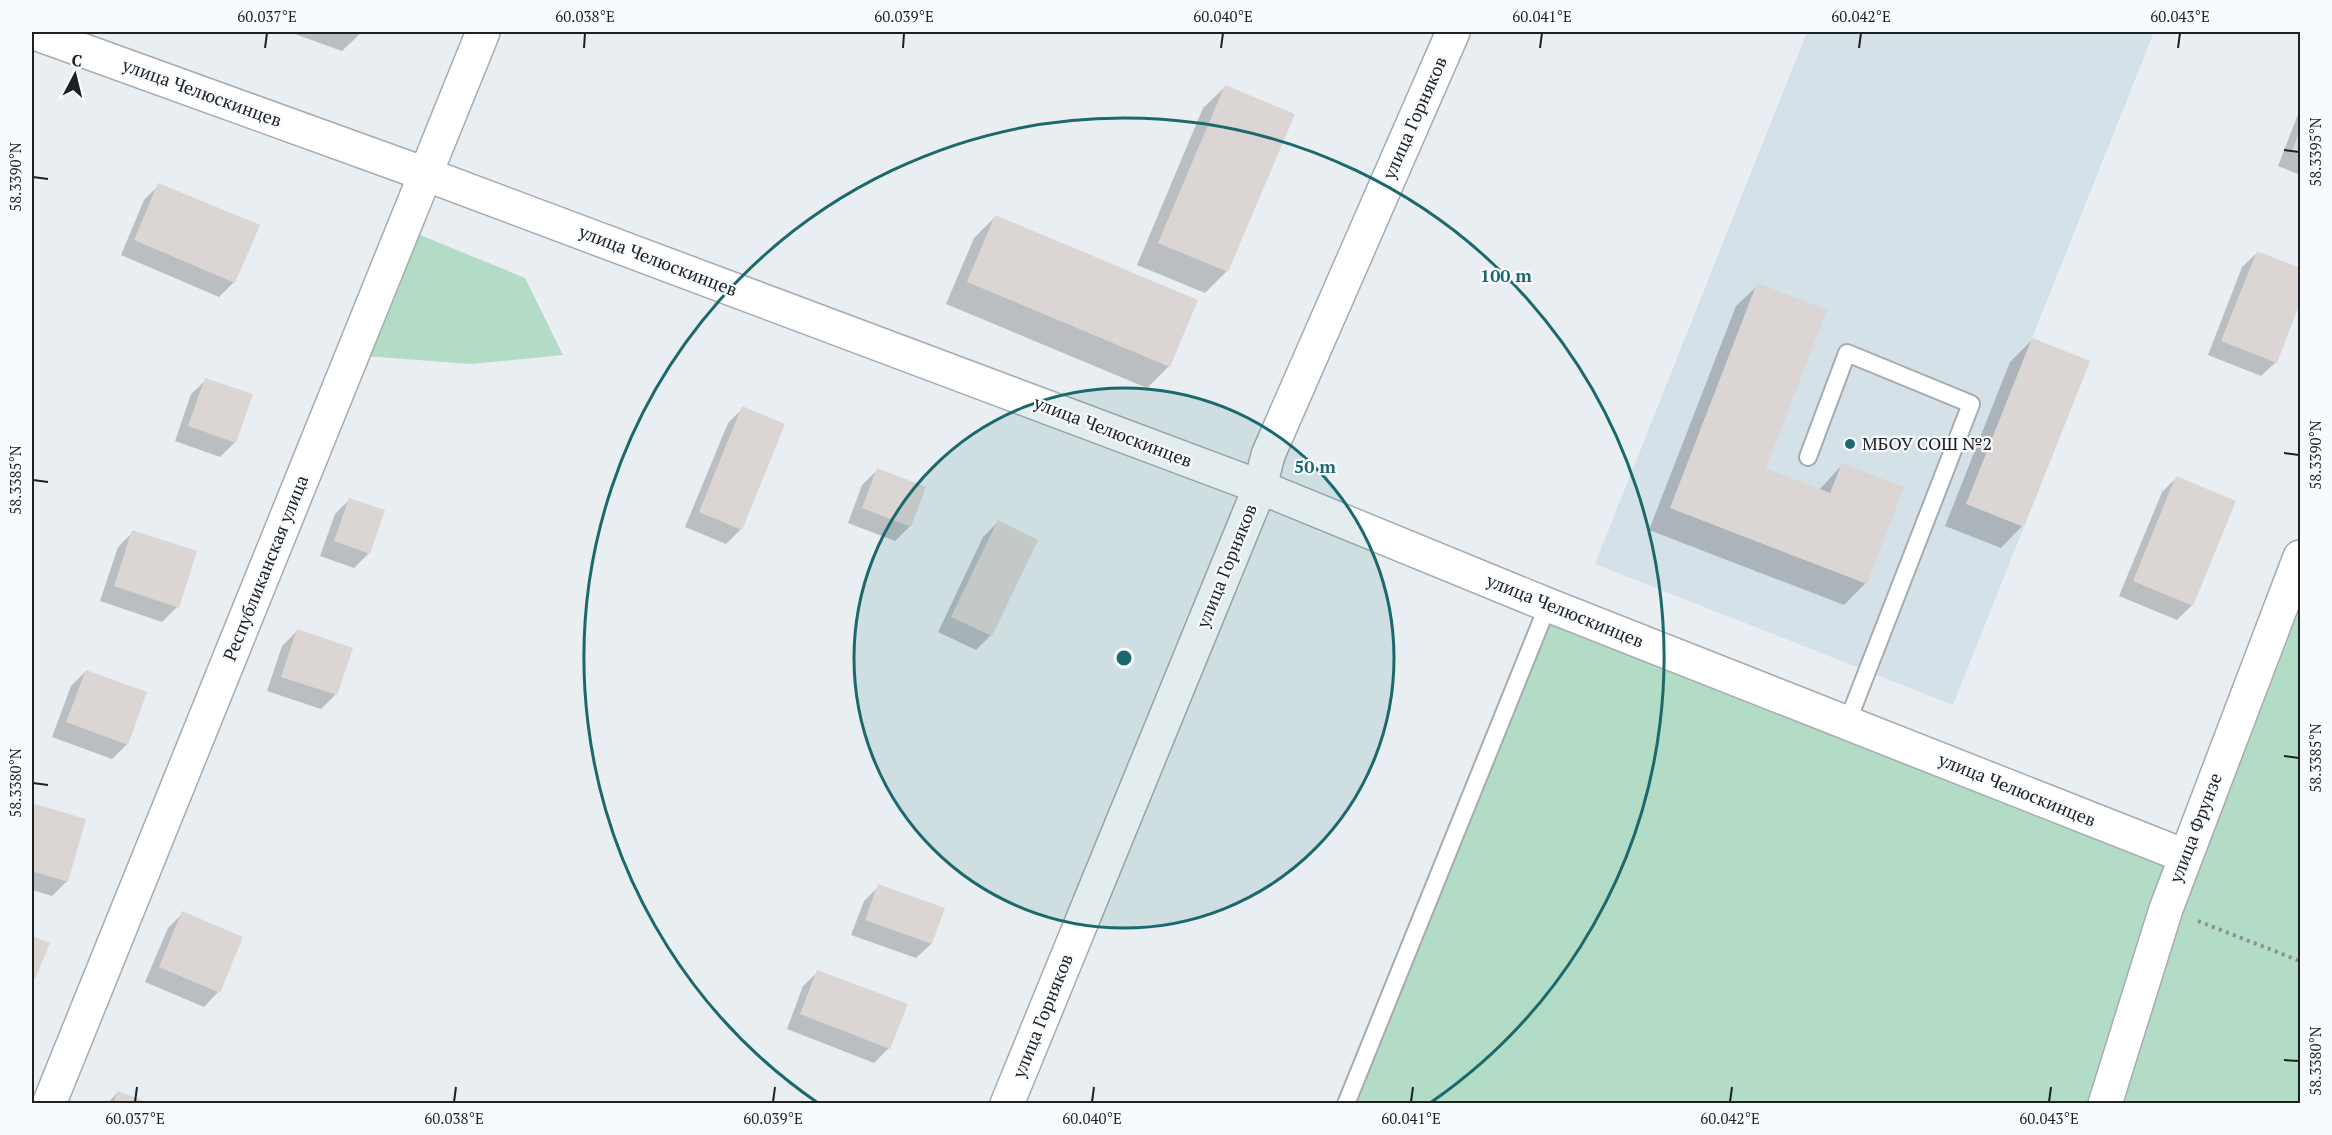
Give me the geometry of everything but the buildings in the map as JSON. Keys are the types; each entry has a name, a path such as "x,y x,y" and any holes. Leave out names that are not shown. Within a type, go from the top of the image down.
{"street":[{"name":"улица Челюскинцев","path":"32,32 425,174 1260,487 1548,605 2185,856"},
{"name":"Республиканская улица","path":"50,1104 483,32"},
{"name":"улица Горняков","path":"1007,1104 1260,487 1268,454 1453,32"},
{"name":"улица Фрунзе","path":"2105,1104 2166,909 2301,557"}],"lane":[{"path":"1808,456 1847,353 1971,404 1847,723"},
{"path":"1346,1104 1548,605"}],"path":[{"path":"2166,909 2301,961"}],"shaded area":[{"name":"МБОУ СОШ №2","path":"1807,32 2154,32 2032,338 2090,361 1953,705 1595,564"}],"green space":[{"path":"403,228 525,278 563,355 471,364 352,355"},
{"path":"2300,557 2300,1103 1346,1104 1548,605 2185,856"}],"place":[{"name":"МБОУ СОШ №2","path":"1850,444"}]}
